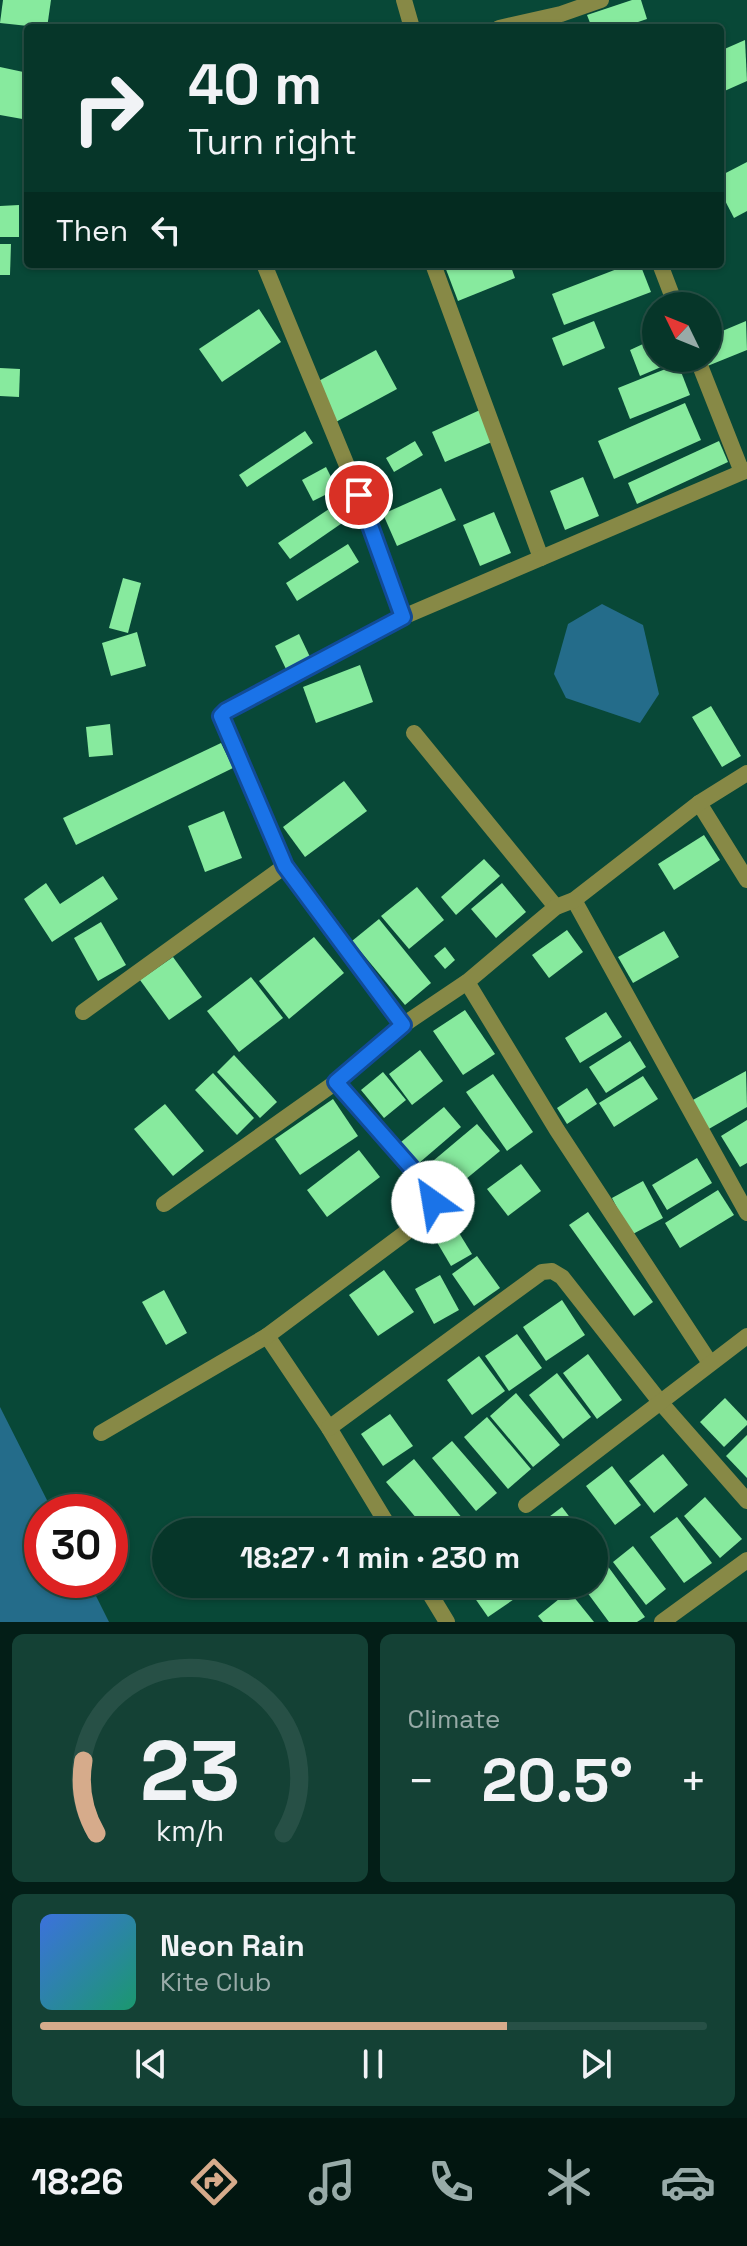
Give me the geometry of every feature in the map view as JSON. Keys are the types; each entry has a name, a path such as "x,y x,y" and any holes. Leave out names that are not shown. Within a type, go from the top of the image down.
{"street":[{"path":"404,0 411,24"},
{"path":"536,24 564,21 601,0"},
{"path":"266,268 371,524 403,617"},
{"path":"434,268 541,558"},
{"path":"662,268 671,292"},
{"path":"403,1025 285,866 221,716 403,617 744,471 703,372"},
{"path":"414,733 556,907"},
{"path":"164,1204 336,1082 403,1025 467,982 556,907 574,900 699,803 747,773"},
{"path":"699,803 747,880"},
{"path":"83,1012 285,866"},
{"path":"574,900 747,1213"},
{"path":"467,982 557,1130 710,1363"},
{"path":"101,1433 267,1336 428,1216 433,1202 430,1189 336,1082"},
{"path":"329,1428 542,1272 552,1271 562,1277 661,1403 747,1501"},
{"path":"267,1336 329,1428 384,1518"},
{"path":"526,1505 747,1336"},
{"path":"662,1622 747,1560"},
{"path":"432,1598 447,1622"}],"water":[{"path":"602,604 643,625 659,694 640,723 566,698 554,674 568,624"},
{"path":"0,1407 44,1494 24,1494 24,1598 97,1598 109,1622 0,1622"}],"building":[{"path":"3,0 51,0 48,24 0,23"},
{"path":"632,0 641,0 647,19 632,24 590,24 587,15"},
{"path":"745,40 747,81 724,91 724,49"},
{"path":"0,67 24,72 24,119 0,115"},
{"path":"747,162 747,211 734,218 724,199 724,174"},
{"path":"19,205 19,237 0,237 0,206"},
{"path":"0,244 11,244 10,275 0,275"},
{"path":"446,268 511,268 515,278 458,301"},
{"path":"620,268 642,268 651,292 642,292 642,295 564,325 552,294"},
{"path":"259,309 281,342 222,382 199,349"},
{"path":"594,321 605,348 563,366 552,338"},
{"path":"746,321 747,350 722,360 722,331"},
{"path":"642,344 642,372 649,372 640,376 630,350"},
{"path":"376,350 397,389 334,423 313,384"},
{"path":"0,368 20,369 19,397 0,396"},
{"path":"658,372 681,372 690,395 630,419 618,388"},
{"path":"685,403 701,440 614,479 598,441"},
{"path":"480,410 494,441 445,462 432,432"},
{"path":"305,431 313,443 247,487 239,475"},
{"path":"415,441 423,455 394,472 386,458"},
{"path":"719,441 728,462 637,504 628,483"},
{"path":"326,467 337,489 313,501 302,480"},
{"path":"583,477 599,516 565,530 550,491"},
{"path":"441,488 456,520 397,546 383,514"},
{"path":"335,505 345,521 290,559 278,543"},
{"path":"494,512 511,553 480,566 463,525"},
{"path":"348,544 359,562 297,601 286,583"},
{"path":"123,578 141,583 128,633 109,628"},
{"path":"137,632 146,666 111,676 102,643"},
{"path":"299,634 310,657 286,669 275,646"},
{"path":"360,665 373,702 316,723 303,687"},
{"path":"711,706 741,756 722,767 692,717"},
{"path":"110,724 113,755 89,757 86,727"},
{"path":"221,743 233,768 76,845 63,818"},
{"path":"344,781 367,811 305,857 283,827"},
{"path":"224,811 242,858 205,872 188,826"},
{"path":"704,835 720,860 674,890 658,864"},
{"path":"484,859 500,876 456,915 441,897"},
{"path":"103,876 118,899 52,942 24,899 46,883 60,904"},
{"path":"502,883 526,912 496,938 471,909"},
{"path":"417,887 444,920 409,949 381,916"},
{"path":"379,919 431,983 405,1005 352,941"},
{"path":"101,922 126,965 98,981 74,938"},
{"path":"567,930 583,952 549,978 532,955"},
{"path":"664,931 679,957 633,983 618,957"},
{"path":"314,937 344,973 289,1019 259,981"},
{"path":"445,947 455,960 445,969 434,956"},
{"path":"173,957 202,997 169,1020 140,980"},
{"path":"251,977 283,1018 239,1052 207,1011"},
{"path":"465,1010 495,1054 463,1075 433,1031"},
{"path":"606,1012 622,1037 580,1063 565,1038"},
{"path":"630,1041 646,1067 606,1093 589,1067"},
{"path":"420,1050 443,1081 412,1105 389,1074"},
{"path":"234,1055 277,1102 260,1118 217,1072"},
{"path":"746,1071 747,1107 707,1130 691,1101"},
{"path":"383,1072 406,1100 384,1118 361,1090"},
{"path":"213,1073 254,1118 237,1135 195,1090"},
{"path":"493,1074 533,1132 507,1151 466,1092"},
{"path":"643,1076 658,1099 614,1127 599,1103"},
{"path":"587,1088 597,1104 567,1124 557,1108"},
{"path":"333,1099 358,1136 300,1175 275,1139"},
{"path":"165,1104 204,1151 173,1176 134,1129"},
{"path":"444,1107 461,1127 419,1163 401,1142"},
{"path":"747,1120 747,1163 740,1167 721,1136"},
{"path":"477,1124 500,1151 449,1193 427,1166"},
{"path":"359,1150 380,1177 327,1217 307,1190"},
{"path":"697,1158 712,1183 667,1210 652,1185"},
{"path":"521,1164 541,1191 508,1216 487,1189"},
{"path":"643,1181 663,1218 631,1235 612,1198"},
{"path":"718,1190 734,1215 680,1248 665,1223"},
{"path":"588,1212 653,1302 634,1316 569,1225"},
{"path":"448,1215 472,1254 451,1266 428,1227"},
{"path":"477,1256 500,1288 474,1306 452,1274"},
{"path":"384,1270 414,1312 378,1336 349,1295"},
{"path":"440,1275 459,1310 434,1324 415,1289"},
{"path":"164,1290 187,1333 166,1345 142,1302"},
{"path":"562,1300 585,1335 546,1361 523,1327"},
{"path":"517,1334 542,1368 509,1391 485,1356"},
{"path":"588,1354 622,1400 597,1419 563,1373"},
{"path":"479,1356 505,1391 472,1415 447,1380"},
{"path":"557,1373 591,1417 563,1439 529,1395"},
{"path":"516,1393 560,1445 533,1467 490,1416"},
{"path":"725,1398 747,1421 747,1425 724,1447 700,1422"},
{"path":"390,1414 413,1446 383,1466 361,1434"},
{"path":"487,1417 531,1469 508,1489 464,1437"},
{"path":"747,1435 747,1478 726,1456"},
{"path":"452,1441 497,1493 476,1511 432,1458"},
{"path":"663,1454 688,1485 654,1513 629,1481"},
{"path":"414,1459 462,1518 416,1518 386,1482"},
{"path":"612,1466 641,1505 615,1525 586,1486"},
{"path":"705,1497 742,1539 720,1558 684,1516"},
{"path":"562,1507 570,1518 548,1518"},
{"path":"677,1517 712,1563 684,1583 650,1537"},
{"path":"633,1546 666,1589 646,1605 613,1562"},
{"path":"608,1566 645,1617 637,1622 609,1622 591,1598 608,1598"},
{"path":"475,1598 516,1598 488,1617"},
{"path":"560,1598 575,1598 594,1622 543,1622 538,1616"}],"route":[{"path":"359,495 403,617 221,716 285,866 403,1025 336,1082 430,1189 433,1202"}]}
